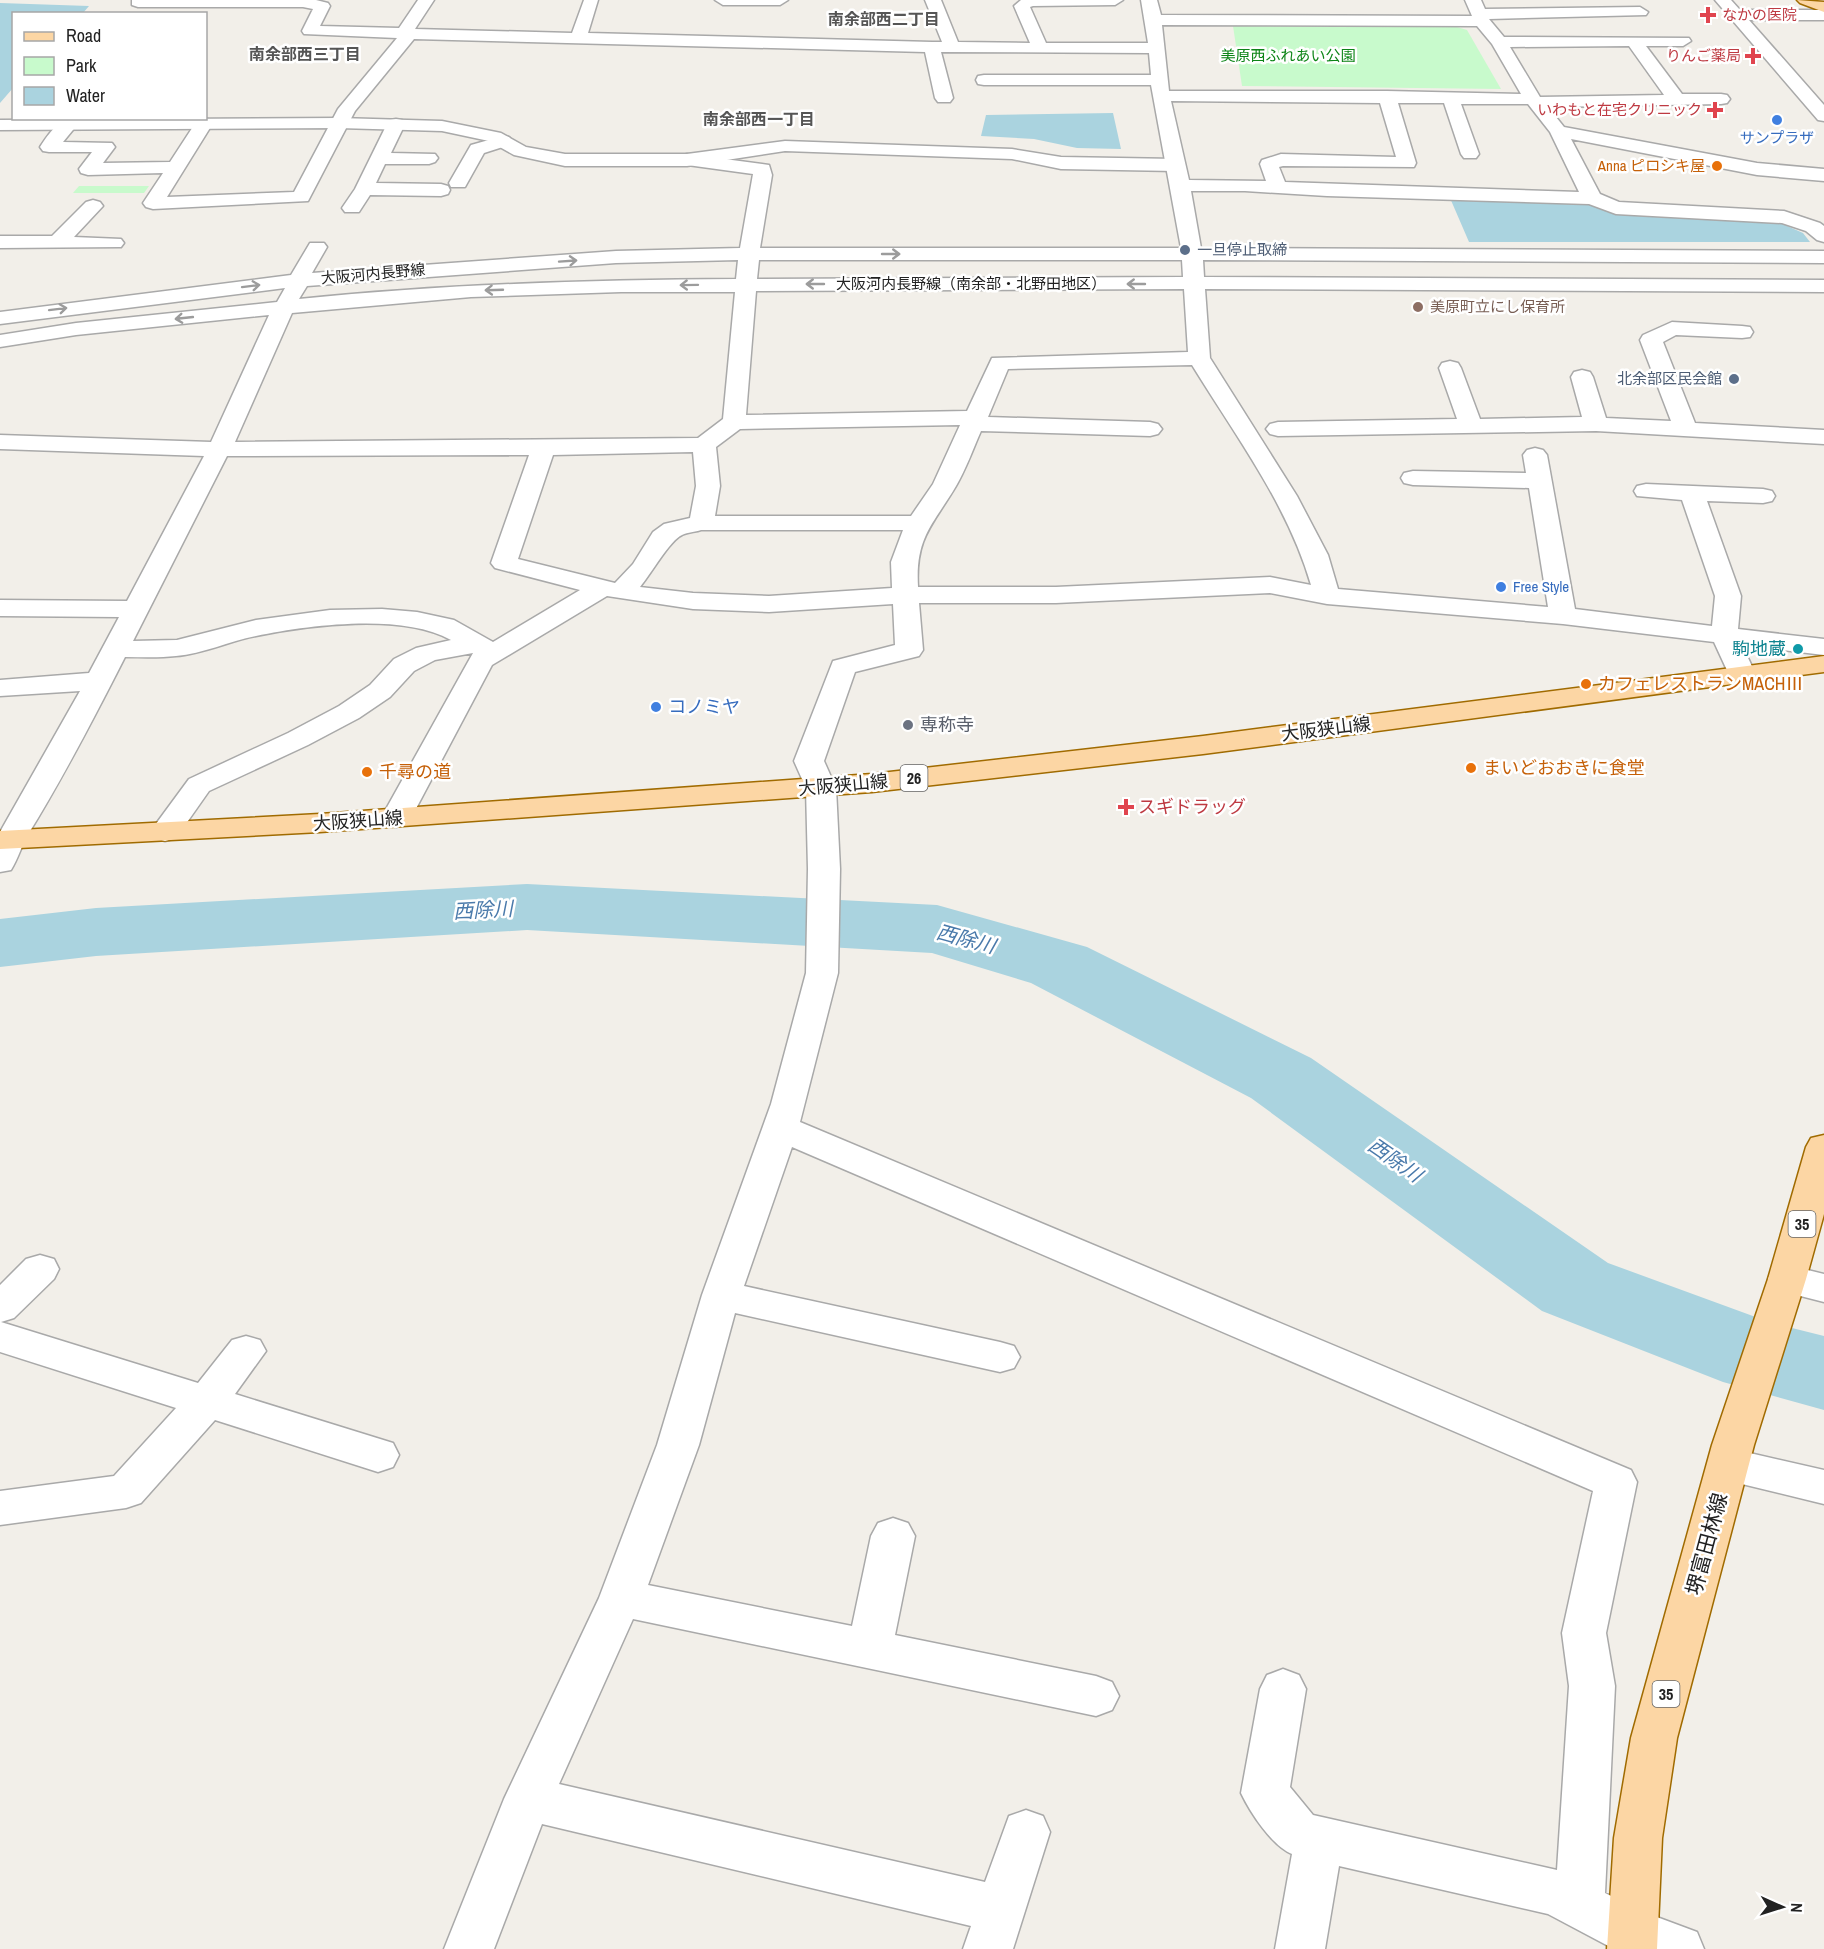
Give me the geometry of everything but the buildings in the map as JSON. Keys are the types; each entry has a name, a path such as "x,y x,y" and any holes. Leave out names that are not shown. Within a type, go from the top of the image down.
{"main road":[{"path":"1805,0 1824,7"},
{"name":"大阪狭山線","path":"3,848 165,832 821,788 1203,745 1824,664"},
{"name":"堺富田林線","path":"1633,1941 1638,1838 1654,1738 1731,1455 1783,1290 1824,1147"}],"street":[{"path":"301,197 347,109 407,33 426,0"},
{"path":"723,0 780,0"},
{"path":"933,0 952,47"},
{"path":"1040,48 1022,6 1030,1 1115,0"},
{"path":"1149,0 1154,20 1161,88 1192,254 1199,358 1286,496 1315,555 1327,596"},
{"path":"1723,0 1735,15 1816,96 1824,116"},
{"path":"138,3 303,2 322,6 310,31 932,47 1156,48"},
{"path":"578,38 591,2"},
{"path":"1154,20 1478,12 1640,12"},
{"path":"1478,12 1558,131 1592,198"},
{"path":"1735,15 1824,15"},
{"path":"1634,41 1677,100"},
{"path":"1499,42 1683,41"},
{"path":"932,47 944,98"},
{"path":"984,80 1031,77 1161,88 1535,100 1721,99"},
{"path":"1278,187 1269,164 1281,160 1407,163 1388,96"},
{"path":"1450,97 1470,154"},
{"path":"204,123 153,203 321,196"},
{"path":"0,125 339,123 442,126 470,130 540,157 565,160 687,160 762,169 763,175 749,254 734,422"},
{"path":"68,124 50,147 106,147 88,169 176,168"},
{"path":"396,124 355,197 449,186 477,149 503,141"},
{"path":"1558,131 1757,169 1824,175"},
{"path":"687,160 785,146 1012,154 1061,163 1176,165"},
{"path":"378,159 429,158"},
{"path":"1558,175 1581,175"},
{"path":"1181,186 1278,187 1592,198 1616,208 1784,217 1819,231"},
{"path":"1788,198 1819,231"},
{"path":"58,242 93,206"},
{"path":"0,242 114,243"},
{"path":"3,848 36,798 99,681 232,424 274,325 300,280 302,270 317,247"},
{"name":"大阪河内長野線","path":"0,318 300,280 616,257 749,254 1192,254 1824,257"},
{"name":"大阪河内長野線","path":"0,341 76,329 471,291 747,284"},
{"name":"大阪河内長野線（南余部・北野田地区）","path":"747,284 1824,286"},
{"path":"1686,429 1651,340 1672,328 1742,332"},
{"path":"469,1949 528,1799 621,1598 678,1445 721,1296 781,1128 822,973 824,875 821,788 809,761 843,667 909,650 904,562 918,523 945,485 976,421 1000,363 1199,358"},
{"path":"1450,368 1471,426"},
{"path":"1582,377 1596,424"},
{"path":"0,442 98,447 543,448 704,445 734,422 976,421 1150,429"},
{"path":"1278,429 1596,424 1824,437"},
{"path":"701,523 708,486 704,445"},
{"path":"543,448 504,563 612,590 693,601 769,604 906,595 1056,595 1270,585 1327,596 1563,616 1824,647"},
{"path":"1535,455 1563,616"},
{"path":"1413,478 1539,481"},
{"path":"1646,492 1763,496"},
{"path":"1692,493 1728,596 1724,635 1742,675"},
{"path":"165,832 199,785 349,712 380,691 404,665 426,654 484,648 612,590 644,568 662,537 673,529 701,523 918,523"},
{"path":"0,608 136,609"},
{"path":"115,650 177,648 256,628 330,618 372,617 417,620 445,626 484,648"},
{"path":"396,818 481,660 484,648"},
{"path":"0,688 99,681"},
{"path":"781,1128 1616,1482 1584,1633 1592,1686 1580,1906"},
{"path":"0,1308 40,1269"},
{"path":"1783,1290 1824,1288"},
{"path":"721,1296 1000,1357"},
{"path":"0,1337 378,1455"},
{"path":"0,1508 126,1491 206,1402 246,1351"},
{"path":"1731,1455 1824,1487"},
{"path":"870,1649 893,1536"},
{"path":"621,1598 1096,1696"},
{"path":"1283,1689 1265,1793 1299,1834 1556,1893 1633,1941 1679,1949"},
{"path":"528,1799 994,1929 1026,1832"},
{"path":"1300,1949 1319,1838"}],"green space":[{"name":"美原西ふれあい公園","path":"1233,26 1457,27 1467,30 1501,89 1242,86"},
{"path":"79,186 149,186 144,193 73,193"}],"water":[{"path":"0,3 89,6 84,12 12,12 12,89 0,103"},
{"path":"1113,113 1121,149 1077,148 1034,139 981,136 986,115"},
{"path":"1450,198 1592,203 1608,211 1776,221 1803,233 1810,242 1469,242"}],"waterway":[{"name":"西除川","path":"0,943 96,932 527,907 937,929 1059,965 1281,1078 1575,1287 1757,1356 1824,1373"}],"place":[{"name":"なかの医院","path":"1708,15"},
{"name":"りんご薬局","path":"1753,56"},
{"name":"いわもと在宅クリニック","path":"1715,110"},
{"name":"サンプラザ","path":"1777,120"},
{"name":"Anna ピロシキ屋","path":"1717,166"},
{"name":"一旦停止取締","path":"1185,250"},
{"name":"美原町立にし保育所","path":"1418,307"},
{"name":"北余部区民会館","path":"1734,379"},
{"name":"Free Style","path":"1501,587"},
{"name":"駒地蔵","path":"1798,649"},
{"name":"カフェレストランMACHⅢ","path":"1586,684"},
{"name":"コノミヤ","path":"656,707"},
{"name":"専称寺","path":"908,725"},
{"name":"まいどおおきに食堂","path":"1471,768"},
{"name":"千尋の道","path":"367,772"},
{"name":"スギドラッグ","path":"1126,807"}],"district":[{"name":"南余部西二丁目","path":"884,19"},
{"name":"南余部西三丁目","path":"305,54"},
{"name":"南余部西一丁目","path":"759,119"}]}
